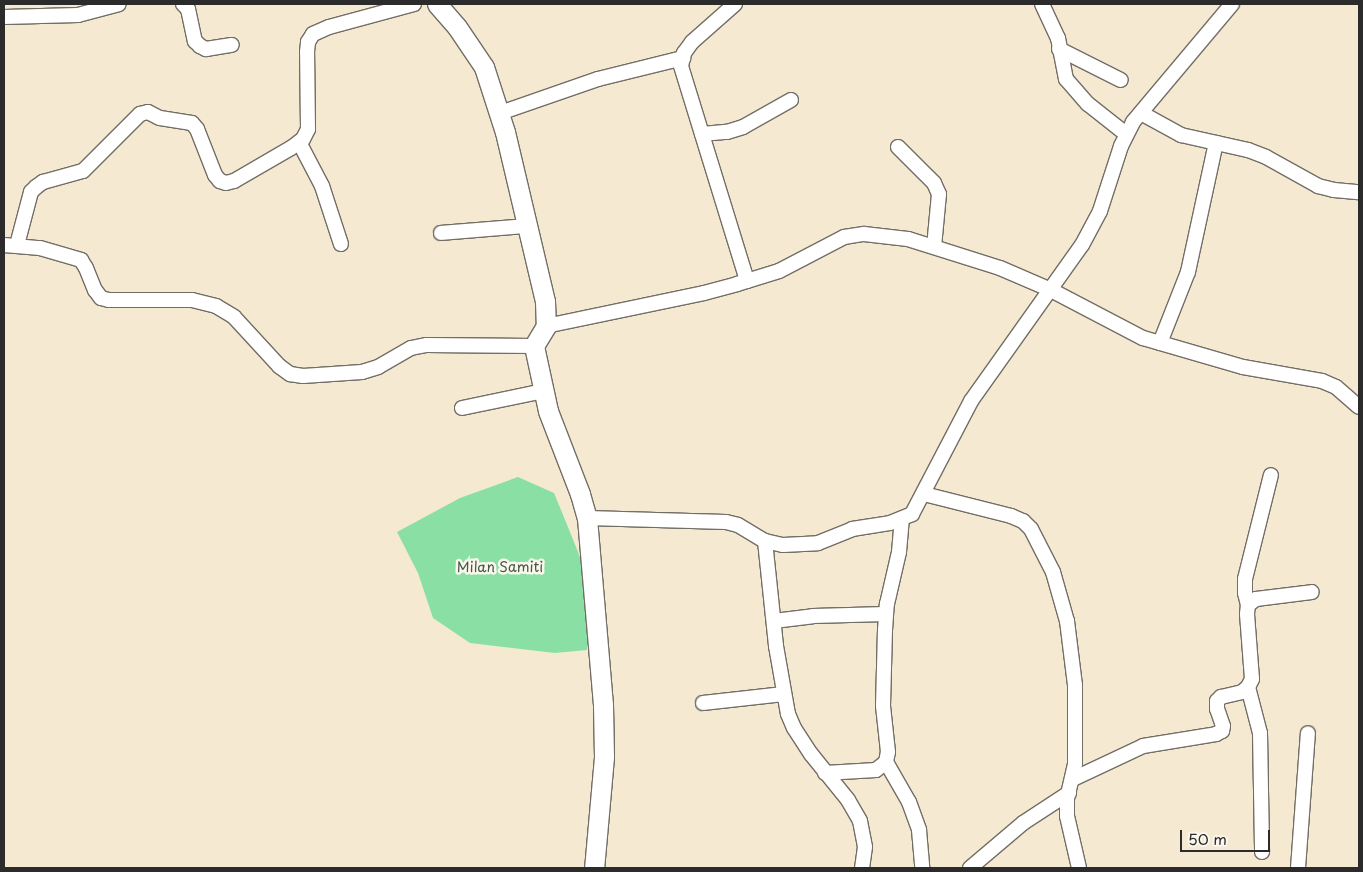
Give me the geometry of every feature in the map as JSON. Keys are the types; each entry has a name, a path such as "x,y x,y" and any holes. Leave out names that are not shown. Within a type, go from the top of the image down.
{"street":[{"path":"4,17 78,16 119,4"},
{"path":"183,4 188,9 195,40 200,46 206,48 232,45"},
{"path":"414,4 329,27 313,34 308,42 306,52 308,129 299,142 234,181 226,183 220,181 215,175 197,129 192,123 160,118 148,112 140,114 83,171 43,182 36,186 31,192 10,245 40,248 81,260 95,290 102,298 109,300 192,300 216,306 234,317 279,366 290,374 303,376 362,372 378,367 411,348 427,345 534,346"},
{"path":"437,4 457,27 484,67 500,113 545,301 546,326 534,346 548,411 580,494 586,518 603,705 604,757 594,868"},
{"path":"735,4 692,42 680,66 747,281"},
{"path":"1042,4 1058,38 1066,79 1076,93 1126,134"},
{"path":"586,518 726,522 738,525 765,541 783,545 818,543 852,529 902,519 912,514 972,402 1082,245 1100,211 1126,134 1140,113 1232,4"},
{"path":"1059,49 1121,80"},
{"path":"500,113 598,79 683,58"},
{"path":"702,134 727,132 743,127 791,100"},
{"path":"1140,113 1181,135 1248,150 1266,157 1318,186 1334,190 1359,192"},
{"path":"299,142 322,186 341,244"},
{"path":"1160,343 1188,272 1216,143"},
{"path":"898,147 934,182 939,194 934,247"},
{"path":"441,233 528,226"},
{"path":"546,326 704,293 747,281 801,261 844,237 864,234 908,239 1000,268 1051,290 1143,338 1244,367 1322,381 1336,386 1359,407"},
{"path":"462,408 544,391"},
{"path":"1073,779 1143,746 1216,734 1222,731 1223,726 1217,709 1217,701 1221,697 1242,692 1248,687 1252,679 1245,579 1270,475"},
{"path":"924,494 1011,516 1023,521 1031,529 1055,579 1068,621 1076,706 1073,779 1069,793 1067,816 1079,868"},
{"path":"825,773 876,770 886,762 888,752 883,706 886,614 899,552 902,519"},
{"path":"765,541 783,694 794,728 825,773 848,800 860,821 865,847 862,868"},
{"path":"1248,605 1256,599 1312,592"},
{"path":"774,621 814,616 886,614"},
{"path":"1248,687 1260,733 1262,852"},
{"path":"703,703 783,694"},
{"path":"1298,868 1308,733"},
{"path":"886,762 900,784 919,830 922,868"},
{"path":"970,868 1023,823 1069,793"}],"green space":[{"name":"Milan Samiti","path":"518,477 554,493 592,587 587,650 555,653 470,643 433,618 418,573 397,532 460,498"}]}
